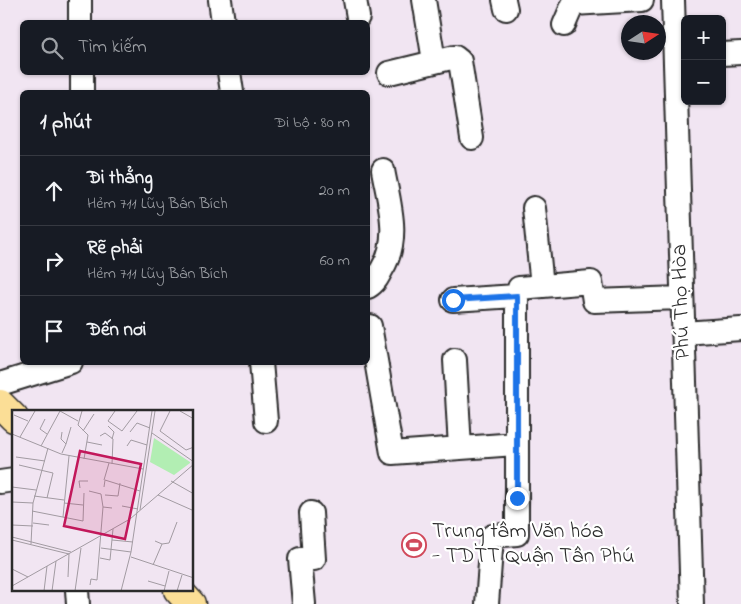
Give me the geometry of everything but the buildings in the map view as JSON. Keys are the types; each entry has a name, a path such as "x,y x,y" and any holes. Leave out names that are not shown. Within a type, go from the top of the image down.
{"main road":[{"path":"0,404 12,416"}],"street":[{"path":"80,0 80,20"},
{"path":"220,0 223,20"},
{"path":"424,0 434,61"},
{"path":"564,25 573,4 642,0"},
{"name":"Phú Thọ Hòa","path":"673,0 679,55 681,298 692,604"},
{"path":"726,54 741,53"},
{"path":"389,74 455,57 460,61 472,138"},
{"path":"82,75 82,90"},
{"path":"229,75 232,90"},
{"path":"370,286 374,284 390,258 394,230 383,170"},
{"path":"534,208 542,286"},
{"path":"488,604 492,536 517,534 517,296 519,288 591,282 594,301 681,298"},
{"path":"453,300 517,296"},
{"path":"370,326 392,453 517,444"},
{"path":"683,333 741,329"},
{"path":"455,360 460,448"},
{"path":"0,384 62,365"},
{"path":"261,365 266,421"},
{"path":"304,604 300,559 314,559 310,513"}],"place":[{"name":"Trung tâm Văn hóa - TDTT Quận Tân Phú","path":"414,545"}],"route":[{"path":"453,300 517,296 517,498"}]}
